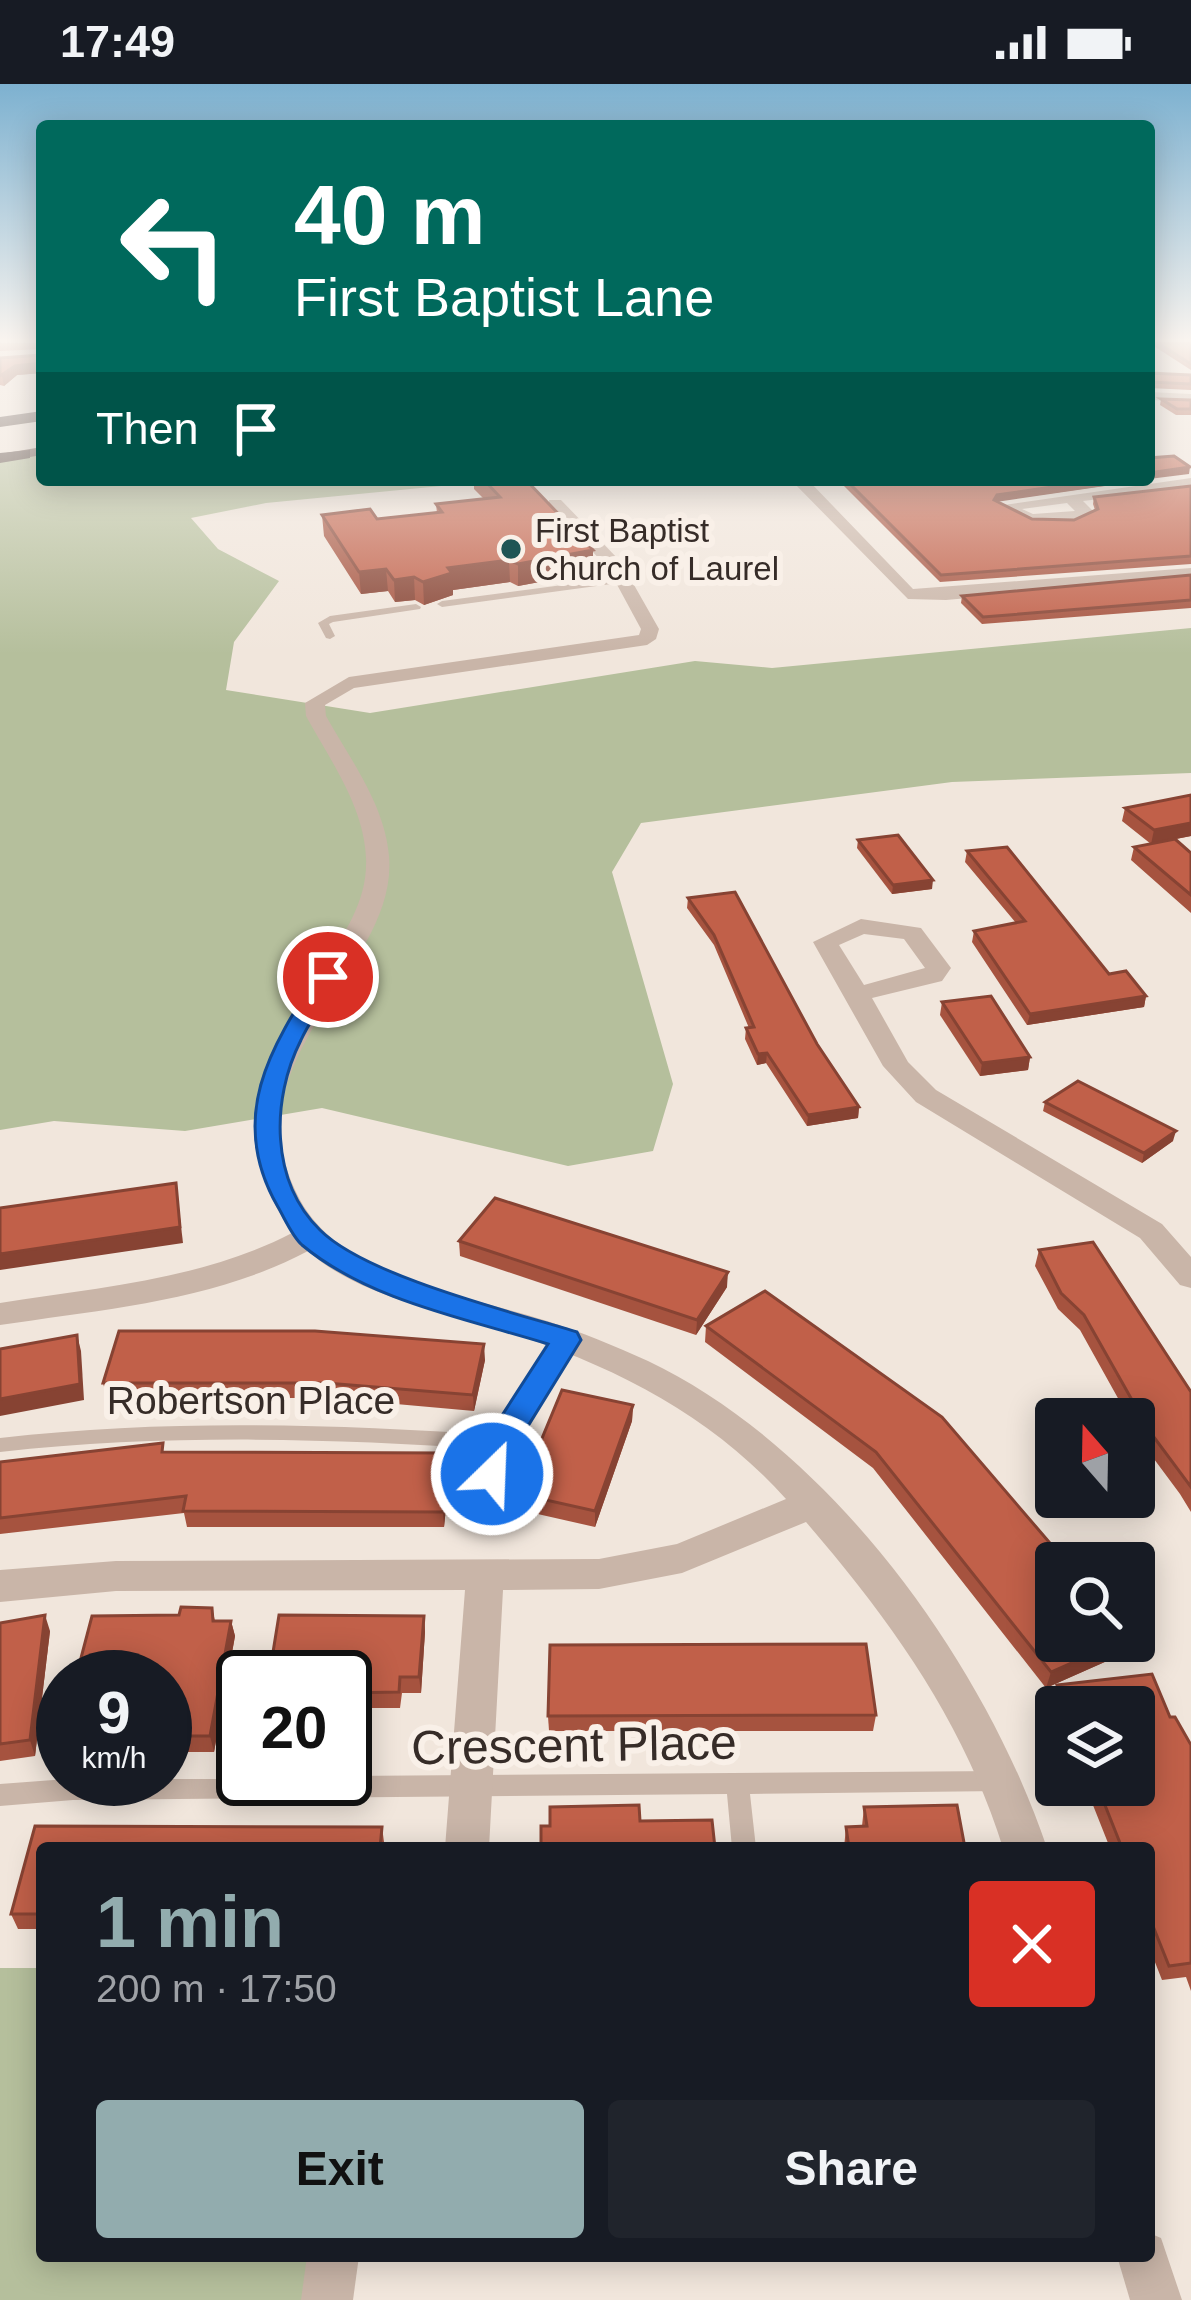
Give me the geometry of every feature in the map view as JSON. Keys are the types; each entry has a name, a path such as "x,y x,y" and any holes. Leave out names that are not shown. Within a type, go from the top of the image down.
{"highway":[{"path":"0,458 33,452"}],"street":[{"path":"1072,501 1191,483"},
{"path":"806,486 908,593 946,596 1191,574"},
{"path":"555,503 622,580 650,629 647,639 349,683 315,703 316,716 376,831 378,872 368,919 287,1042 264,1118 274,1177 310,1237 400,1287 566,1340 669,1388 736,1430 812,1504 904,1608 976,1716 1006,1780 1023,1842"},
{"path":"857,994 879,1040 926,1096 1150,1231 1191,1277"},
{"path":"0,1314 232,1272 310,1237"},
{"path":"0,1586 116,1576 599,1574 682,1558 812,1504"},
{"path":"468,1842 485,1578"},
{"path":"328,2300 332,2262"},
{"path":"1145,2262 1156,2300"}],"lane":[{"path":"442,604 622,580"},
{"path":"330,636 323,623 330,619 416,607"},
{"path":"483,1504 501,1443 566,1340"},
{"name":"Robertson Place","path":"0,1445 67,1436 198,1433 385,1435 501,1443"},
{"name":"Crescent Place","path":"0,1795 73,1789 474,1790 1006,1780"},
{"path":"738,1786 743,1842"}],"green space":[{"path":"36,452 36,486 441,486 266,503 191,518 218,549 279,581 234,642 226,690 370,713 695,661 772,668 1191,628 1191,773 952,782 641,823 612,872 673,1084 653,1151 568,1166 322,1108 185,1131 54,1121 0,1130 0,458"},
{"path":"0,1968 36,1968 36,2262 332,2262 327,2300 0,2300"}],"building":[{"path":"1174,456 1190,467 1155,472 1155,458"},
{"path":"490,486 532,486 593,550 518,564 509,560 448,568 452,573 423,582 414,577 394,580 386,569 359,572 322,515 370,509 377,519 442,512 436,504 500,497"},
{"path":"852,486 1059,486 997,495 994,500 1032,519 1074,520 1098,509 1094,497 1191,486 1191,556 941,575"},
{"path":"1191,575 1191,600 983,617 962,596"},
{"path":"1191,795 1191,823 1154,830 1125,808"},
{"path":"898,835 933,880 893,885 858,840"},
{"path":"1175,839 1191,853 1191,895 1134,847"},
{"path":"1007,847 1109,974 1126,971 1146,996 1030,1014 974,931 1025,921 967,851"},
{"path":"735,892 817,1044 859,1107 808,1115 767,1053 758,1054 746,1028 754,1027 714,935 688,898"},
{"path":"991,996 1030,1057 982,1063 942,1002"},
{"path":"1078,1081 1176,1131 1144,1153 1045,1102"},
{"path":"176,1183 180,1227 0,1254 0,1208"},
{"path":"495,1198 728,1272 697,1320 459,1241"},
{"path":"1093,1242 1191,1392 1191,1487 1155,1439 1155,1398 1131,1398 1084,1315 1061,1293 1039,1250"},
{"path":"765,1291 942,1417 1049,1542 1035,1542 1035,1652 876,1452 706,1326"},
{"path":"119,1331 315,1331 484,1344 473,1395 326,1383 103,1383"},
{"path":"77,1335 80,1384 0,1399 0,1349"},
{"path":"562,1390 633,1405 595,1511 519,1494"},
{"path":"163,1443 162,1452 448,1453 443,1512 183,1511 186,1496 0,1518 0,1462"},
{"path":"181,1607 212,1608 213,1621 231,1621 226,1650 216,1650 216,1703 210,1736 192,1736 192,1650 83,1650 92,1616 179,1615"},
{"path":"45,1615 41,1650 36,1650 30,1740 0,1744 0,1623"},
{"path":"279,1615 424,1616 419,1677 400,1677 399,1692 372,1692 372,1650 273,1650"},
{"path":"866,1644 876,1715 548,1716 550,1645"},
{"path":"1043,1662 1074,1662 1051,1672"},
{"path":"1152,1674 1170,1717 1175,1717 1191,1745 1191,1963 1169,1966 1155,1931 1155,1842 1120,1842 1105,1806 1155,1806 1155,1686 1057,1686"},
{"path":"639,1805 640,1821 712,1820 714,1842 541,1842 541,1826 550,1826 550,1807"},
{"path":"957,1805 964,1842 848,1842 846,1827 867,1826 864,1807"},
{"path":"35,1826 382,1827 381,1842 36,1842 36,1914 11,1914"}],"place":[{"name":"First Baptist Church of Laurel","path":"511,549"}],"route":[{"path":"328,977 287,1042 264,1118 274,1177 310,1237 356,1264 400,1287 566,1340 501,1443 492,1474"}]}
